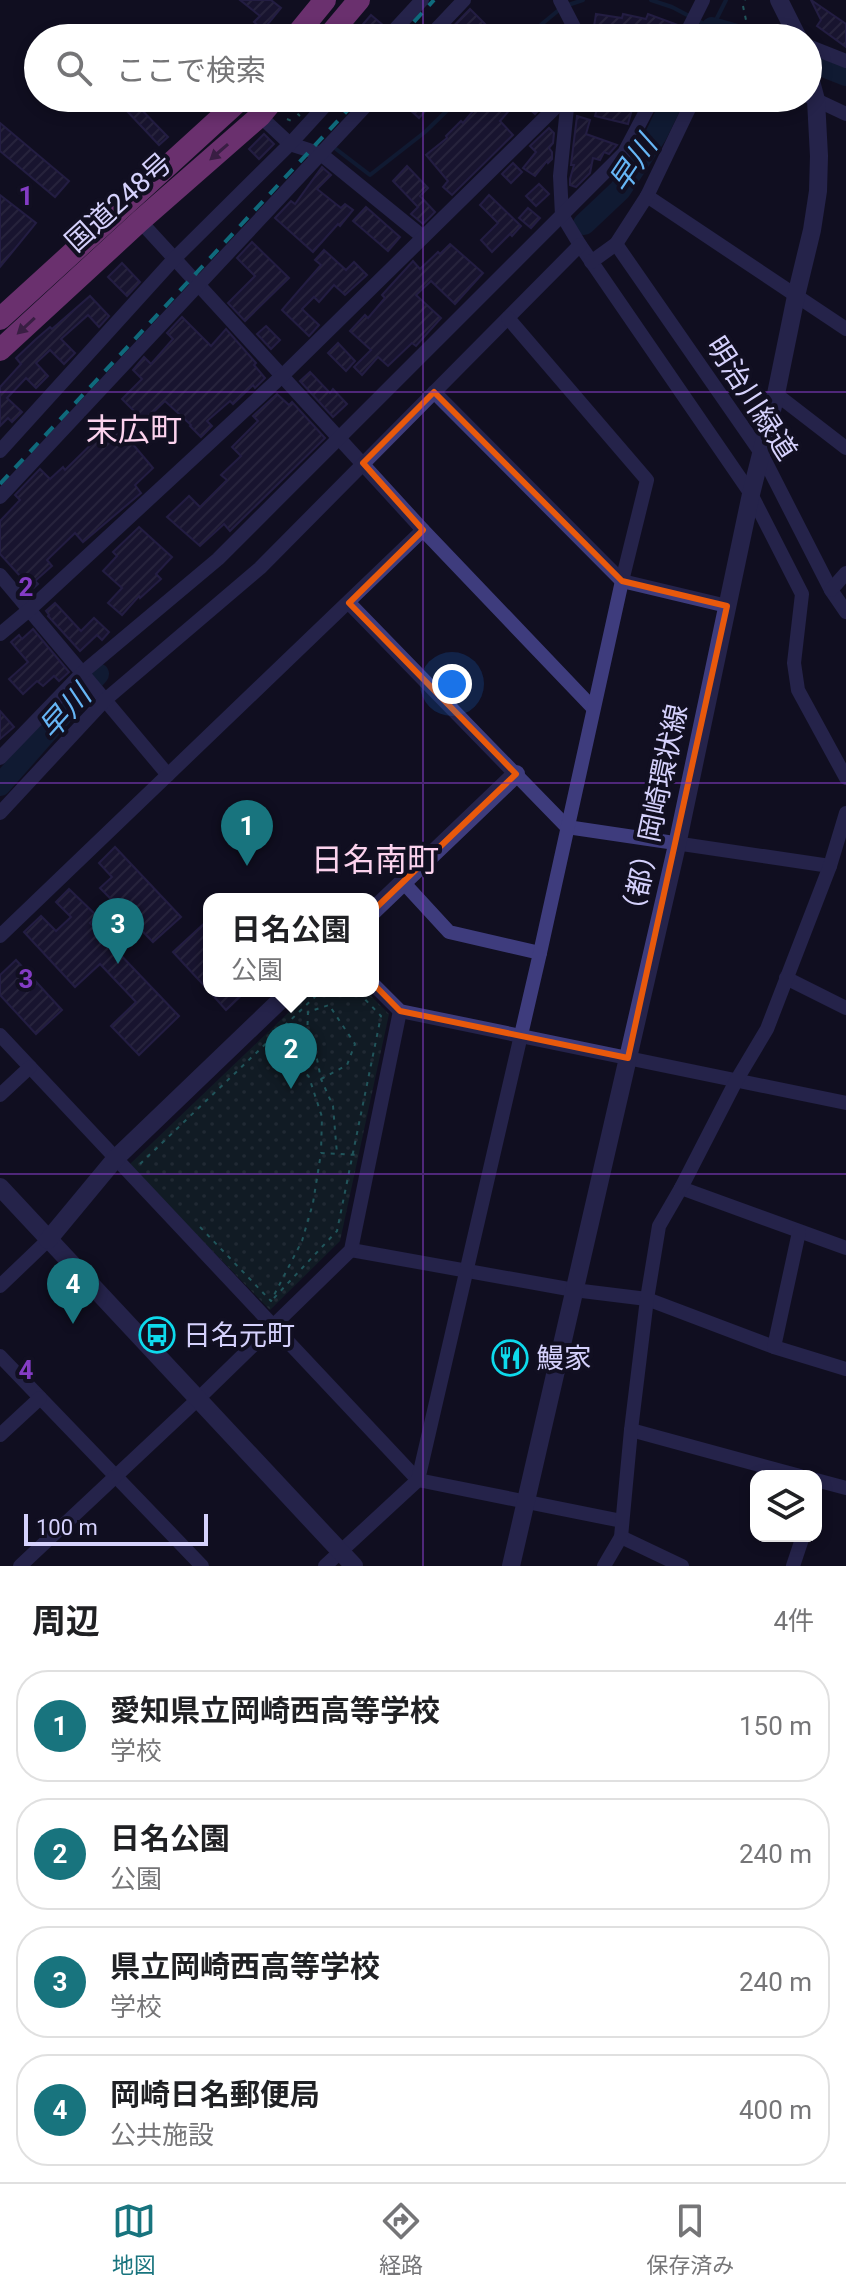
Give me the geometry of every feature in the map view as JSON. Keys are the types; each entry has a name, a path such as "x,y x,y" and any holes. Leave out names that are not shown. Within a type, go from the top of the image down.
{"highway":[{"path":"305,24 325,0"},
{"path":"339,24 359,0"},
{"name":"国道248号","path":"0,319 227,112"},
{"name":"国道248号","path":"0,350 263,112"}],"street":[{"path":"400,24 422,0"},
{"path":"441,24 464,0"},
{"path":"560,0 572,24"},
{"path":"691,24 703,0"},
{"path":"779,0 791,24"},
{"path":"822,52 846,61"},
{"path":"822,103 846,114"},
{"path":"0,451 174,259 319,112"},
{"path":"0,497 360,112"},
{"path":"0,634 282,376 552,112"},
{"path":"562,215 560,176 565,112"},
{"path":"0,758 82,673 218,559 340,439 624,153 646,112"},
{"path":"591,262 616,244 647,196 687,112"},
{"name":"（都）岡崎環状線","path":"511,1566 677,845 751,494 812,230 819,156 814,112"},
{"path":"260,116 290,144 321,154 423,237"},
{"path":"647,196 846,329"},
{"name":"明治川緑道","path":"562,215 751,494 802,594 794,663 798,690 846,778"},
{"path":"140,221 423,530 593,708"},
{"name":"明治川緑道","path":"616,244 761,453 831,590 846,612"},
{"path":"0,813 105,700 260,568 580,245"},
{"path":"325,1566 418,1480 647,480 508,318"},
{"path":"434,392 622,581 727,606"},
{"path":"776,394 846,448"},
{"path":"0,936 423,530"},
{"path":"831,590 846,573"},
{"path":"0,575 168,775"},
{"path":"349,603 567,827 830,866"},
{"path":"379,905 516,774"},
{"path":"604,1566 621,1537 647,1299 659,1226 767,1029 830,866 846,813"},
{"path":"403,882 449,932 540,953"},
{"path":"786,978 846,1008"},
{"path":"379,990 400,1011 846,1103"},
{"path":"0,1286 48,1240 116,1158 284,997"},
{"path":"20,1566 351,1250 400,1011"},
{"path":"0,1035 418,1480 622,1521"},
{"path":"0,1095 30,1067"},
{"path":"0,1187 354,1566"},
{"path":"681,1188 846,1248"},
{"path":"774,1347 799,1232"},
{"path":"351,1250 574,1290 647,1299 774,1347 846,1369"},
{"path":"0,1356 202,1566"},
{"path":"0,1435 40,1398"},
{"path":"631,1430 778,1470"},
{"path":"822,1482 846,1488"},
{"path":"621,1537 682,1566"},
{"path":"793,1566 801,1542"}],"path":[{"path":"744,24 745,0"},
{"path":"140,1164 315,997"},
{"path":"271,1301 337,1231 381,1016 363,997"},
{"path":"321,1079 347,1065 355,1044 329,1005 308,1012 307,1039 317,1059 321,1079 333,1106 337,1155"},
{"path":"271,1301 302,1241 313,1203 321,1153 322,1117 309,1077 275,1034"},
{"path":"321,1153 370,1156"},
{"path":"194,1221 271,1301"}],"highlighted area":[{"path":"434,392 622,581 727,606 628,1058 400,1011 336,946 516,774 349,603 423,530 363,463"}],"green space":[{"path":"305,997 372,997 389,1014 340,1241 270,1310 129,1165"}],"building":[{"path":"240,0 271,0 281,8 268,24 254,22 260,16"},
{"path":"811,0 846,24 846,47 822,30 822,24 818,24 821,20"},
{"path":"470,9 485,24 456,24"},
{"path":"596,14 622,18 623,14 646,19 648,14 675,24 594,24"},
{"path":"371,15 382,24 363,24"},
{"path":"128,112 144,112 168,137 159,145"},
{"path":"472,112 508,112 500,121 513,135 452,195 443,187 448,181 426,155 447,138 461,121 463,123"},
{"path":"596,112 631,112 628,124 595,116"},
{"path":"577,116 590,120 586,134 617,145 609,154 604,152 600,160 593,158 590,173 576,187 570,185 570,179 574,165 571,165"},
{"path":"0,123 69,181 55,197 0,151"},
{"path":"549,128 554,133 549,148 552,159 535,176 523,168 536,152 530,146"},
{"path":"264,134 274,144 259,159 249,149"},
{"path":"513,163 522,172 511,183 502,174"},
{"path":"407,166 428,188 420,196 435,212 423,224 411,214 418,207 393,181"},
{"path":"322,167 331,175 317,189 341,208 345,204 353,210 313,252 275,218 291,201 295,204"},
{"path":"539,184 549,194 536,206 526,196"},
{"path":"0,195 36,223 0,267"},
{"path":"489,195 521,226 492,252 481,240 498,223 480,205"},
{"path":"366,207 400,237 388,251 353,221"},
{"path":"528,208 540,218 531,228 519,218"},
{"path":"252,242 289,278 245,321 228,303 255,276 237,258"},
{"path":"450,244 483,273 455,304 431,281 416,295 441,318 416,346 412,343 388,366 378,357 362,375 354,367 371,350 350,331 365,315 368,318 385,298 382,295 413,261 420,269"},
{"path":"324,250 346,270 354,262 367,275 345,295 334,285 319,302 314,297 302,309 319,325 309,336 282,310 321,265 315,260"},
{"path":"122,263 140,282 127,296 108,277"},
{"path":"90,296 109,316 99,327 88,315 61,339 75,353 64,364 50,350 36,363 48,376 36,388 26,378 7,398 22,412 12,422 8,418 0,426 0,387 21,364 16,358"},
{"path":"182,317 211,346 226,329 265,378 207,421 212,426 201,437 165,401 144,421 122,399 142,379 133,370 144,357 151,364 173,339 167,333"},
{"path":"266,326 280,340 271,349 257,334"},
{"path":"338,343 355,361 346,371 328,353"},
{"path":"310,372 330,393 333,389 347,404 333,417 300,381"},
{"path":"277,394 289,405 292,402 325,438 230,531 224,524 200,546 167,517 189,496 200,507 227,480 221,475 241,456 232,447 258,421 253,416"},
{"path":"114,422 153,468 135,485 141,493 83,542 75,533 47,560 52,566 35,581 38,584 28,593 18,580 21,577 0,554 0,521 20,500 15,495 40,469 50,479 63,467 65,470"},
{"path":"139,527 172,557 156,574 161,579 139,596 122,615 108,603 122,588 103,571 117,556 113,552"},
{"path":"55,603 81,631 94,618 109,632 102,640 97,635 80,651 48,616 46,611"},
{"path":"33,629 69,672 59,681 54,676 43,686 37,681 23,694 9,679 28,662 11,642 19,635 22,639"},
{"path":"0,711 14,727 0,739"},
{"path":"115,847 181,917 153,942 100,888 112,877 99,863"},
{"path":"69,889 97,916 90,923 179,1016 139,1055 111,1026 136,1002 100,964 75,987 24,932 41,916 56,931 71,917 56,902"},
{"path":"203,924 203,984 173,952"},
{"path":"16,960 62,1010 36,1034 0,995 0,975"},
{"path":"214,997 240,997 226,1010"},
{"name":"鰻家","path":"501,1350 522,1354 519,1367 498,1363"}],"waterway":[{"path":"568,5 583,0"},
{"path":"651,0 704,24"},
{"path":"714,24 726,0"},
{"path":"542,24 560,9"},
{"name":"早川","path":"822,66 846,75"},
{"path":"336,149 370,175 446,112"},
{"name":"早川","path":"584,224 620,190 667,112"},
{"name":"早川","path":"0,785 98,674"}],"railway":[{"path":"412,24 434,0"},
{"path":"0,484 346,112"}],"place":[{"name":"愛知県立岡崎西高等学校","path":"247,866"},
{"name":"県立岡崎西高等学校","path":"118,964"},
{"name":"日名公園","path":"291,1089"},
{"name":"岡崎日名郵便局","path":"73,1324"},
{"name":"日名元町","path":"157,1335"},
{"name":"鰻家","path":"510,1358"}],"district":[{"name":"末広町","path":"134,430"},
{"name":"日名南町","path":"375,860"}]}
